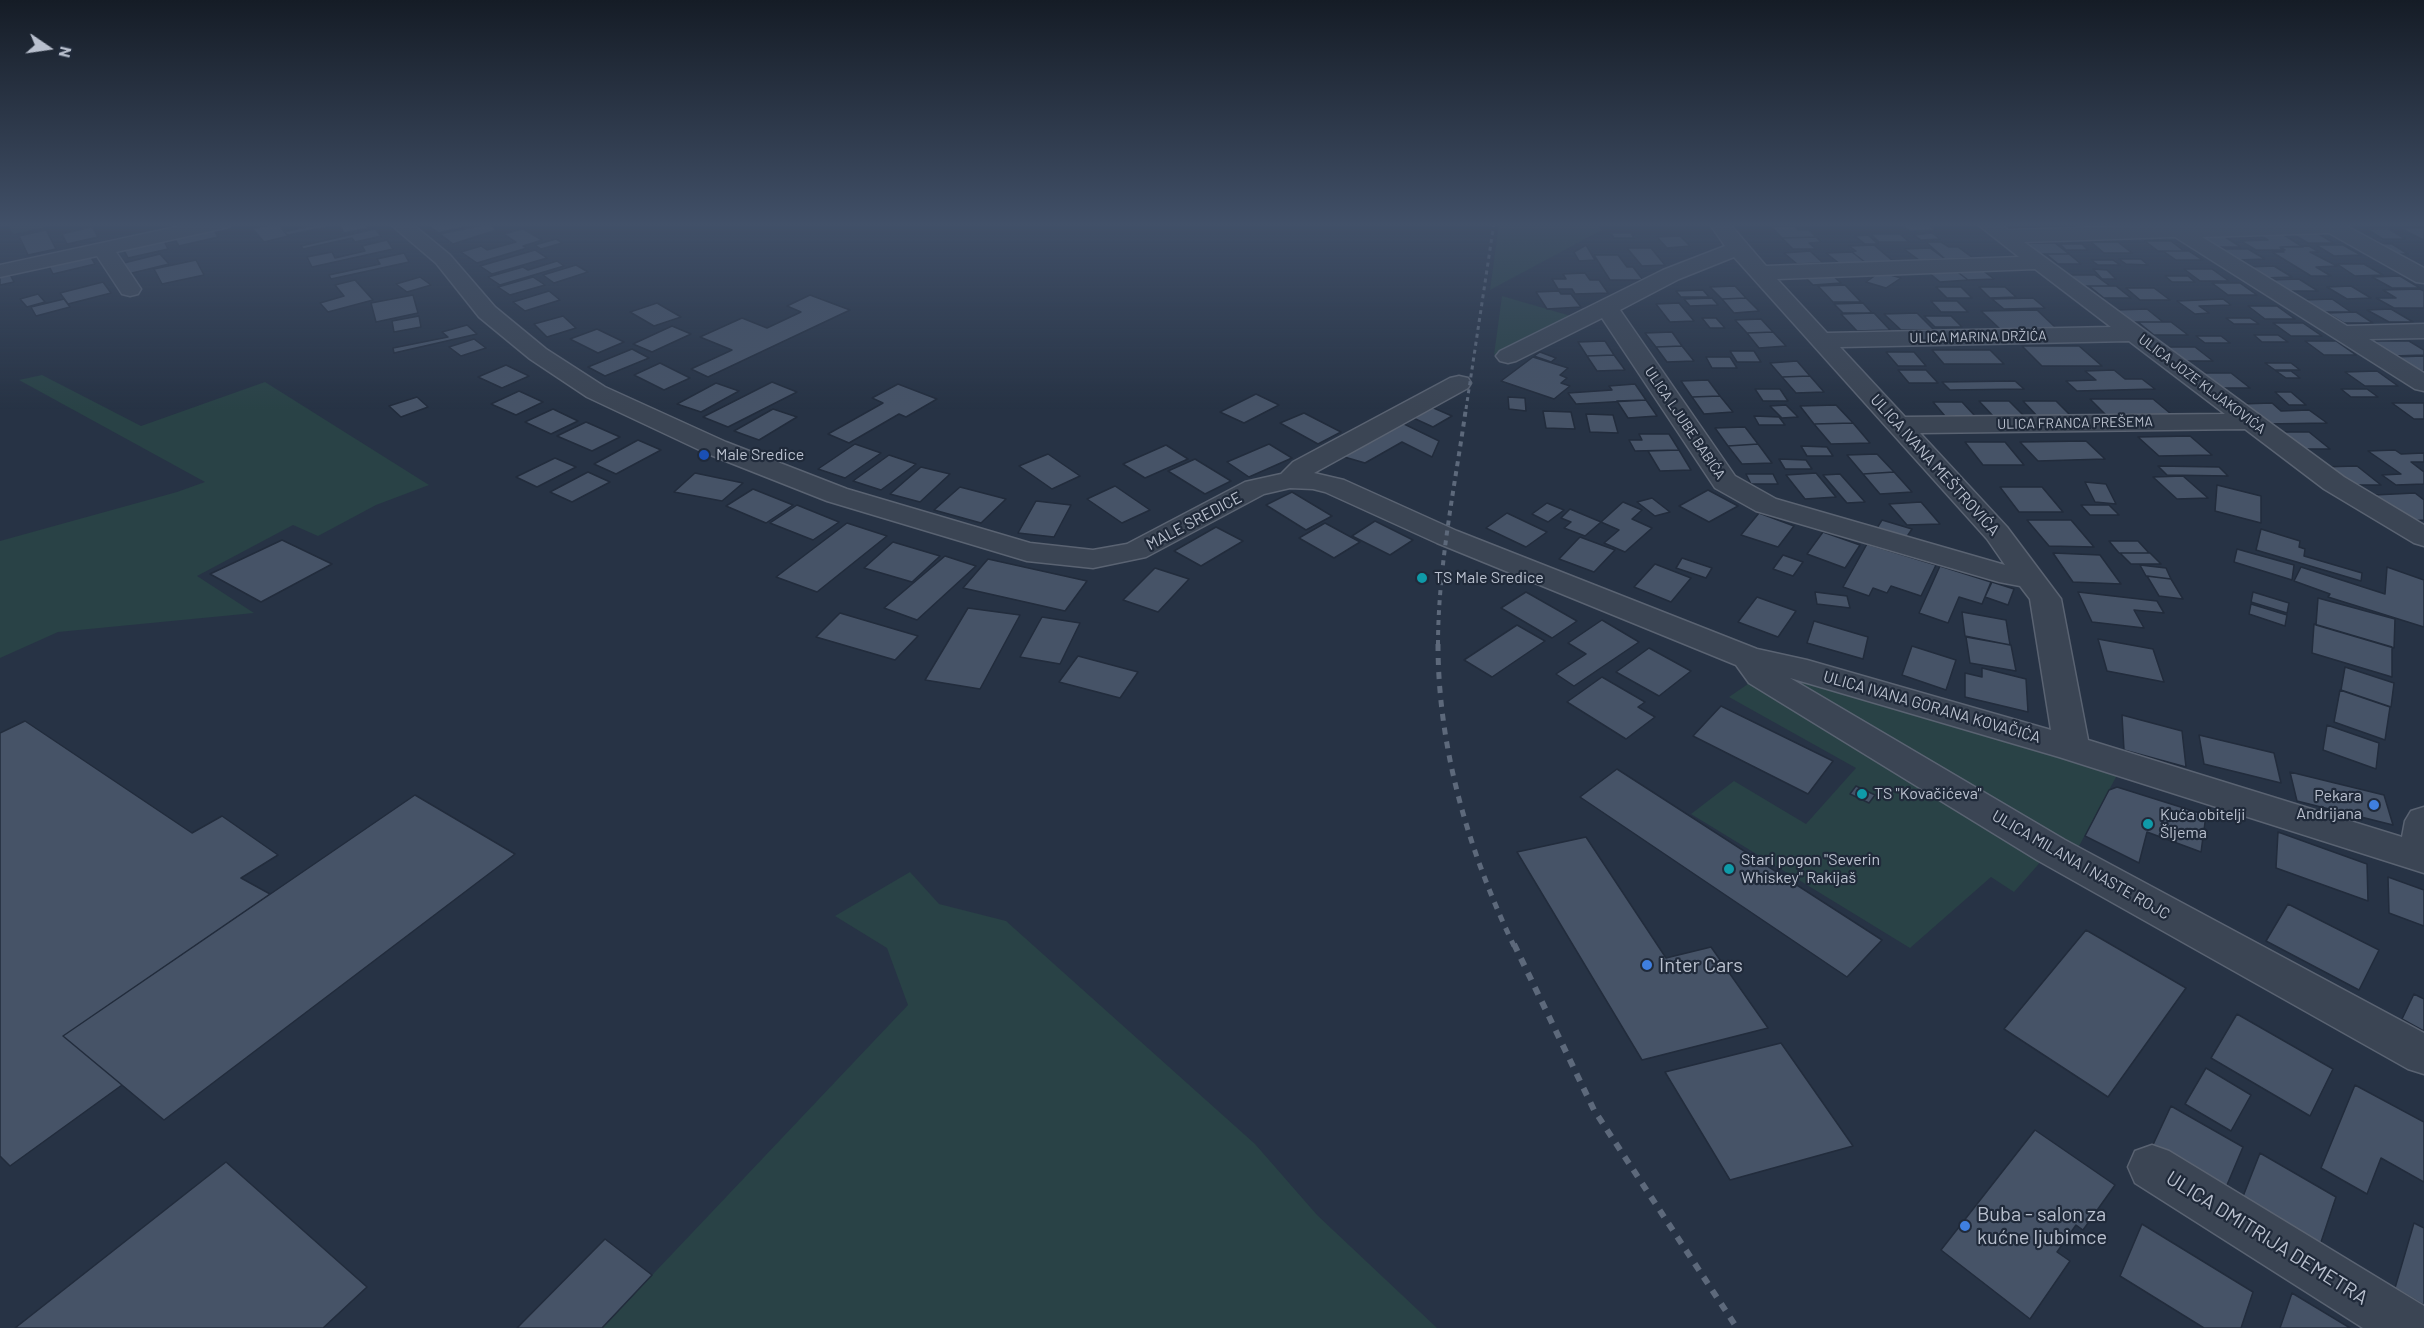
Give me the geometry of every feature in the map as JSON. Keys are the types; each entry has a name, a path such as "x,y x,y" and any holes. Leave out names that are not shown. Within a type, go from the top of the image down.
{"street":[{"path":"127,285 130,289"},
{"name":"MALE SREDICE","path":"465,285 487,312 538,354 596,392 717,448 837,495 1027,552 1093,559 1136,551 1255,488 1290,480 1313,481 1334,486 1447,537"},
{"path":"1508,356 1585,316 1607,308 1648,285"},
{"name":"ULICA IVANA MEŠTROVIĆA","path":"1773,285 1997,533 2045,599 2072,748"},
{"name":"ULICA JOZE KLJAKOVIĆA","path":"2068,285 2334,483 2424,537"},
{"path":"2266,285 2424,384"},
{"name":"ULICA LJUBE BABIĆA","path":"1607,308 1725,482 1766,505 2010,576 2029,577"},
{"path":"2343,333 2424,330"},
{"name":"ULICA MARINA DRŽIĆA","path":"1821,340 2135,334"},
{"name":"MALE SREDICE","path":"1290,480 1303,468 1458,383"},
{"name":"ULICA FRANCA PREŠEMA","path":"1899,425 2252,421"},
{"name":"ULICA IVANA GORANA KOVAČIĆA","path":"1447,537 1749,658 1795,668 2422,845"},
{"name":"ULICA MILANA I NASTE ROJC","path":"1749,658 1761,675 2047,848 2424,1055"},
{"name":"ULICA DMITRIJA DEMETRA","path":"2152,1167 2411,1328"}],"green space":[{"path":"1502,296 1578,318 1494,355"},
{"path":"42,375 141,426 265,382 429,485 376,505 318,536 293,525 197,576 254,613 58,632 0,658 0,541 177,492 205,482 19,380"},
{"path":"1781,668 2123,764 2071,861 2051,850 2014,892 1991,877 1910,948 1691,814 1734,781 1806,824 1856,768 1729,697 1761,675"},
{"path":"910,872 939,904 1006,921 1255,1144 1317,1215 1437,1328 602,1328 908,1005 887,948 835,916"}],"building":[{"path":"91,285 105,285 111,293 68,304 60,293"},
{"path":"335,285 359,285 373,300 328,312 320,303 344,296"},
{"path":"397,285 431,285 407,292"},
{"path":"505,285 545,285 510,295 498,287"},
{"path":"1556,285 1602,285 1608,293 1575,294 1572,289 1558,289"},
{"path":"1845,285 1861,302 1833,302 1818,286"},
{"path":"2082,285 2110,286 2083,286"},
{"path":"2215,285 2243,285 2257,295 2228,295"},
{"path":"2279,285 2308,285 2318,291 2289,291"},
{"path":"2386,285 2415,285 2420,288 2392,288"},
{"path":"1735,286 1746,298 1722,299 1710,287"},
{"path":"2089,286 2116,286 2131,298 2104,298"},
{"path":"2351,286 2371,298 2347,299 2327,287"},
{"path":"1936,287 1961,287 1972,298 1947,298"},
{"path":"1979,287 2005,287 2016,297 1990,298"},
{"path":"2126,288 2154,288 2170,300 2140,300"},
{"path":"2420,289 2424,291 2424,308 2394,308 2376,298 2396,298 2383,290"},
{"path":"1703,290 1709,297 1681,297 1676,291"},
{"path":"549,291 560,300 525,311 513,302"},
{"path":"1559,291 1561,294 1571,294 1581,307 1547,309 1536,292"},
{"path":"38,294 45,302 27,307 20,299"},
{"path":"413,295 418,313 376,322 371,303"},
{"path":"810,295 850,310 708,377 691,369 732,350 700,337 742,318 767,328 801,312 787,306"},
{"path":"1712,298 1718,305 1690,306 1684,299"},
{"path":"1746,298 1759,311 1734,313 1722,299"},
{"path":"2033,298 2045,308 2004,309 1992,299"},
{"path":"64,299 70,307 36,316 31,307"},
{"path":"2223,299 2231,305 2199,306 2209,313 2195,314 2177,301"},
{"path":"2332,299 2351,312 2322,312 2303,300"},
{"path":"1931,301 1957,301 1968,312 1941,312"},
{"path":"657,303 681,317 654,326 630,312"},
{"path":"1679,303 1694,321 1670,322 1656,304"},
{"path":"1863,303 1872,313 1843,313 1834,304"},
{"path":"2248,306 2277,306 2295,319 2265,319"},
{"path":"2147,309 2163,322 2131,322 2116,310"},
{"path":"2391,309 2413,322 2389,322 2367,310"},
{"path":"2037,310 2056,328 2000,329 1981,311"},
{"path":"2356,312 2373,323 2344,323 2327,313"},
{"path":"1874,313 1890,330 1857,331 1841,314"},
{"path":"1917,313 1934,330 1901,330 1884,314"},
{"path":"419,316 421,327 394,332 392,321"},
{"path":"563,316 576,328 547,337 534,324"},
{"path":"1924,316 1951,316 1962,327 1935,327"},
{"path":"1702,318 1716,318 1725,328 1710,328"},
{"path":"2226,318 2250,318 2259,324 2234,324"},
{"path":"1761,319 1773,332 1747,333 1735,320"},
{"path":"2138,322 2171,322 2188,335 2154,335"},
{"path":"2273,323 2303,323 2322,336 2291,336"},
{"path":"467,325 477,334 394,353 393,348 448,337 442,332"},
{"path":"672,326 691,334 652,352 633,344"},
{"path":"597,329 624,342 598,353 570,339"},
{"path":"1672,332 1682,346 1656,347 1645,333"},
{"path":"1773,332 1786,346 1759,348 1747,333"},
{"path":"2254,335 2278,335 2288,342 2262,342"},
{"path":"2196,336 2221,336 2230,343 2205,343"},
{"path":"474,339 486,348 461,356 449,347"},
{"path":"1605,341 1614,355 1587,356 1578,342"},
{"path":"2305,341 2336,341 2356,355 2324,355"},
{"path":"2370,341 2409,341 2424,350 2424,355 2393,356"},
{"path":"1682,346 1694,361 1667,362 1656,347"},
{"path":"2022,346 2079,346 2102,366 2042,366"},
{"path":"2164,347 2195,347 2213,361 2181,361"},
{"path":"632,349 649,358 605,376 588,367"},
{"path":"1932,350 1990,350 2004,364 1944,364"},
{"path":"1730,351 1754,351 1761,362 1737,362"},
{"path":"1540,352 1556,358 1551,362 1534,356"},
{"path":"1886,352 1914,352 1926,366 1898,366"},
{"path":"1614,355 1625,370 1597,371 1587,356"},
{"path":"2424,356 2424,371 2416,372 2393,357"},
{"path":"1533,357 1568,368 1560,375 1567,378 1561,383 1570,386 1554,399 1501,381"},
{"path":"1706,357 1730,357 1737,368 1712,368"},
{"path":"1797,361 1810,376 1782,377 1770,363"},
{"path":"660,363 690,378 664,390 634,375"},
{"path":"2265,363 2291,363 2300,370 2275,370"},
{"path":"506,365 529,376 502,388 478,377"},
{"path":"1898,370 1926,370 1938,383 1909,383"},
{"path":"2114,370 2125,379 2142,379 2155,389 2077,391 2066,381 2096,380 2085,371"},
{"path":"2276,371 2291,371 2300,378 2286,378"},
{"path":"2377,371 2398,386 2365,386 2345,372"},
{"path":"2199,373 2231,373 2250,388 2217,388"},
{"path":"1810,376 1824,392 1796,393 1782,377"},
{"path":"1708,380 1720,396 1692,397 1681,381"},
{"path":"2015,381 2024,389 1950,390 1942,382"},
{"path":"772,382 797,392 728,427 703,417"},
{"path":"716,383 739,391 701,412 677,404"},
{"path":"898,384 937,399 906,417 899,414 849,443 828,434 883,403 872,398"},
{"path":"1635,384 1646,400 1576,404 1568,393 1612,390 1609,386"},
{"path":"1755,389 1780,389 1788,401 1763,401"},
{"path":"2341,389 2367,389 2378,397 2351,397"},
{"path":"519,391 543,402 516,415 491,404"},
{"path":"2275,392 2291,392 2306,405 2289,405"},
{"path":"1256,394 1279,405 1244,423 1220,412"},
{"path":"1720,396 1733,412 1704,414 1692,397"},
{"path":"417,397 428,407 401,417 389,406"},
{"path":"1508,397 1525,398 1526,411 1509,409"},
{"path":"2090,399 2153,399 2171,414 2106,415"},
{"path":"1646,400 1657,416 1628,418 1617,401"},
{"path":"1979,401 2009,401 2024,416 1994,417"},
{"path":"2023,401 2056,401 2072,417 2038,417"},
{"path":"1933,402 1962,402 1975,416 1945,416"},
{"path":"2272,403 2281,411 2309,410 2327,423 2266,424 2240,404"},
{"path":"2392,403 2424,403 2424,419 2414,419"},
{"path":"1786,405 1798,417 1782,418 1770,406"},
{"path":"1836,405 1853,423 1814,424 1800,406"},
{"path":"1429,406 1452,416 1433,427 1409,416"},
{"path":"553,409 578,421 551,434 525,422"},
{"path":"773,409 797,417 759,440 734,431"},
{"path":"1543,411 1571,412 1575,429 1546,428"},
{"path":"1304,413 1341,432 1318,444 1280,423"},
{"path":"1586,414 1613,415 1618,433 1590,432"},
{"path":"1754,416 1779,417 1785,425 1759,425"},
{"path":"586,422 620,437 592,451 557,436"},
{"path":"1402,423 1439,441 1432,457 1402,442 1365,463 1341,456"},
{"path":"1853,423 1870,443 1831,444 1814,424"},
{"path":"1745,427 1758,444 1728,446 1715,428"},
{"path":"2274,432 2309,432 2330,449 2295,449"},
{"path":"1639,434 1669,434 1679,450 1635,451 1629,440 1642,440"},
{"path":"2190,436 2212,455 2159,456 2138,437"},
{"path":"638,440 661,450 616,474 594,464"},
{"path":"2086,441 2105,459 2038,461 2020,442"},
{"path":"1965,442 2005,442 2024,465 1983,465"},
{"path":"855,444 881,453 845,478 818,469"},
{"path":"1269,444 1292,458 1249,477 1227,462"},
{"path":"1758,444 1772,463 1742,464 1728,446"},
{"path":"1166,445 1188,459 1145,478 1123,464"},
{"path":"1801,446 1827,447 1833,456 1807,456"},
{"path":"1679,450 1691,470 1660,471 1648,451"},
{"path":"2395,450 2401,454 2424,453 2424,462 2411,462 2424,472 2424,484 2396,485 2382,475 2401,474 2368,451"},
{"path":"1048,454 1080,476 1052,489 1019,466"},
{"path":"1877,454 1894,472 1863,474 1847,455"},
{"path":"889,455 916,464 881,490 853,481"},
{"path":"555,458 576,467 537,487 516,477"},
{"path":"1195,459 1231,481 1205,494 1168,471"},
{"path":"1779,459 1806,460 1812,469 1785,469"},
{"path":"2158,466 2219,467 2228,476 2167,475"},
{"path":"2357,466 2381,485 2344,485 2321,467"},
{"path":"921,467 950,474 920,502 890,494"},
{"path":"588,472 610,482 572,502 550,492"},
{"path":"1894,472 1912,492 1880,494 1863,474"},
{"path":"695,473 743,483 722,501 674,492"},
{"path":"1816,473 1836,497 1805,499 1786,475"},
{"path":"1746,474 1773,474 1778,484 1751,484"},
{"path":"1840,474 1865,502 1847,503 1823,475"},
{"path":"2183,476 2208,498 2177,499 2153,477"},
{"path":"2085,482 2106,484 2116,504 2095,502"},
{"path":"2217,485 2261,496 2261,523 2215,511"},
{"path":"1115,486 1150,510 1122,523 1087,499"},
{"path":"960,487 1006,499 981,523 934,510"},
{"path":"2000,487 2042,487 2063,512 2019,512"},
{"path":"753,489 793,505 766,523 726,506"},
{"path":"1708,490 1738,506 1709,522 1679,506"},
{"path":"1292,492 1332,516 1306,530 1266,505"},
{"path":"2415,493 2424,500 2424,520 2410,521 2374,495"},
{"path":"1652,498 1670,512 1655,516 1637,502"},
{"path":"1036,501 1071,505 1054,537 1018,533"},
{"path":"1623,502 1642,510 1632,519 1652,528 1625,552 1604,543 1619,530 1601,522"},
{"path":"1921,502 1940,524 1907,525 1889,504"},
{"path":"1547,503 1564,510 1548,522 1532,514"},
{"path":"797,505 839,522 813,540 770,523"},
{"path":"2081,505 2109,505 2119,515 2090,515"},
{"path":"1570,509 1601,522 1585,536 1564,528 1571,522 1561,518"},
{"path":"1507,513 1547,532 1526,547 1486,528"},
{"path":"1759,513 1794,526 1778,547 1741,535"},
{"path":"1882,520 1912,529 1906,538 1877,528"},
{"path":"2027,520 2071,520 2094,547 2049,546"},
{"path":"1375,521 1413,540 1390,555 1352,536"},
{"path":"847,523 887,536 817,592 776,577"},
{"path":"1325,523 1360,542 1334,558 1299,538"},
{"path":"1216,527 1243,541 1201,566 1174,551"},
{"path":"2261,529 2300,541 2299,547 2305,549 2304,556 2362,573 2361,581 2256,550"},
{"path":"1823,532 1860,545 1845,568 1807,554"},
{"path":"1580,537 1615,550 1594,572 1559,559"},
{"path":"282,540 332,564 261,602 210,574"},
{"path":"2109,541 2138,541 2149,553 2119,553"},
{"path":"893,542 940,556 912,582 864,568"},
{"path":"1867,544 1936,565 1921,596 1891,586 1887,593 1873,588 1869,596 1843,587"},
{"path":"2237,549 2294,565 2292,580 2234,562"},
{"path":"2053,553 2100,555 2121,584 2073,582"},
{"path":"2120,553 2150,553 2161,564 2131,564"},
{"path":"1783,555 1803,562 1793,576 1773,569"},
{"path":"945,556 976,566 917,620 884,608"},
{"path":"1682,558 1712,568 1706,578 1676,568"},
{"path":"988,559 1087,581 1065,611 963,588"},
{"path":"1655,564 1691,578 1671,602 1634,587"},
{"path":"2140,565 2166,568 2171,579 2146,576"},
{"path":"1940,566 1991,582 1982,604 1959,597 1948,623 1919,613"},
{"path":"2301,567 2385,594 2387,567 2424,580 2424,627 2328,597 2330,594 2294,581"},
{"path":"1155,568 1189,579 1158,612 1123,600"},
{"name":"TS Male Sredice","path":"1417,573 1429,575 1428,582 1416,581"},
{"path":"2147,576 2171,579 2183,599 2159,596"},
{"path":"1992,582 2014,589 2008,605 1985,597"},
{"path":"1526,592 1577,621 1552,638 1501,608"},
{"path":"1815,592 1847,596 1850,608 1817,604"},
{"path":"2078,592 2157,601 2164,613 2134,610 2144,628 2092,622"},
{"path":"2253,592 2289,603 2287,613 2251,602"},
{"path":"1757,597 1796,611 1778,637 1738,622"},
{"path":"2318,598 2395,619 2394,648 2316,625"},
{"path":"2251,604 2287,615 2285,626 2249,614"},
{"path":"968,608 1020,615 980,689 925,680"},
{"path":"1962,612 2006,620 2010,645 1965,636"},
{"path":"840,613 918,636 895,660 816,637"},
{"path":"1042,617 1080,623 1060,664 1020,657"},
{"path":"1602,620 1639,642 1574,686 1556,674 1586,654 1568,643"},
{"path":"1814,621 1868,637 1863,659 1807,643"},
{"path":"2314,624 2392,647 2392,677 2312,653"},
{"path":"1517,625 1545,641 1492,677 1464,660"},
{"path":"1966,637 2011,645 2016,671 1970,663"},
{"path":"2098,639 2153,649 2164,682 2107,671"},
{"path":"1912,646 1956,660 1946,690 1902,675"},
{"path":"1649,648 1691,671 1659,696 1616,672"},
{"path":"1078,656 1138,672 1120,698 1059,682"},
{"path":"2345,667 2394,683 2391,707 2341,690"},
{"path":"1982,668 2026,679 2028,712 1965,697 1965,673 1982,677"},
{"path":"1602,677 1645,702 1638,707 1655,717 1626,739 1567,702"},
{"path":"2340,690 2390,707 2385,740 2334,722"},
{"path":"1721,706 1833,761 1808,794 1693,736"},
{"path":"2122,715 2182,731 2186,767 2124,750"},
{"path":"25,721 192,833 222,816 278,855 241,878 270,894 63,1036 122,1085 10,1166 0,1156 0,733"},
{"path":"2327,725 2379,743 2376,769 2323,750"},
{"path":"2199,735 2274,753 2281,783 2204,764"},
{"name":"Stari pogon \"Severin Whiskey\" Rakijaš","path":"1617,769 1882,940 1847,977 1580,797"},
{"path":"2290,772 2384,795 2393,825 2297,801"},
{"name":"TS \"Kovačićeva\"","path":"1856,786 1875,795 1869,803 1850,794"},
{"name":"Kuća obitelji Šljema","path":"2117,787 2206,815 2201,852 2147,832 2139,863 2085,836 2109,790"},
{"path":"415,795 515,854 164,1120 63,1036"},
{"path":"2278,832 2367,864 2368,901 2276,868"},
{"path":"1586,837 1666,958 1711,947 1768,1028 1642,1060 1517,852"},
{"path":"2388,877 2424,890 2424,926 2389,913"},
{"path":"2288,904 2379,950 2359,990 2266,941"},
{"path":"2086,930 2186,988 2108,1097 2004,1029"},
{"path":"2414,994 2424,999 2424,1031 2402,1019"},
{"path":"2237,1014 2333,1069 2310,1116 2211,1058"},
{"path":"1781,1043 1853,1146 1730,1180 1665,1072"},
{"path":"2206,1068 2251,1095 2231,1131 2185,1104"},
{"path":"2355,1085 2424,1122 2424,1182 2381,1158 2367,1194 2321,1168"},
{"path":"2171,1106 2243,1147 2224,1192 2151,1149"},
{"path":"2035,1130 2115,1185 2083,1230 2076,1225 2057,1252 2070,1261 2030,1319 1941,1250"},
{"path":"2260,1153 2336,1197 2320,1245 2242,1199"},
{"path":"226,1162 367,1287 323,1328 15,1328"},
{"path":"2414,1223 2424,1228 2424,1305 2395,1288"},
{"path":"2142,1224 2253,1292 2241,1328 2204,1328 2120,1276"},
{"path":"605,1239 652,1275 602,1328 517,1328"},
{"path":"2292,1293 2350,1328 2280,1328"}],"railway":[{"path":"1466,409 1485,285"},
{"path":"1438,645 1444,556 1466,408"},
{"path":"1438,645 1439,683 1444,722 1459,799 1483,874 1514,946"},
{"path":"1514,944 1594,1110 1737,1328"}],"place":[{"name":"Male Sredice","path":"704,455"},
{"name":"TS Male Sredice","path":"1422,578"},
{"name":"TS \"Kovačićeva\"","path":"1862,794"},
{"name":"Pekara Andrijana","path":"2374,805"},
{"name":"Kuća obitelji Šljema","path":"2148,824"},
{"name":"Stari pogon \"Severin Whiskey\" Rakijaš","path":"1729,869"},
{"name":"Inter Cars","path":"1647,965"},
{"name":"Buba - salon za kućne ljubimce","path":"1965,1226"}]}
